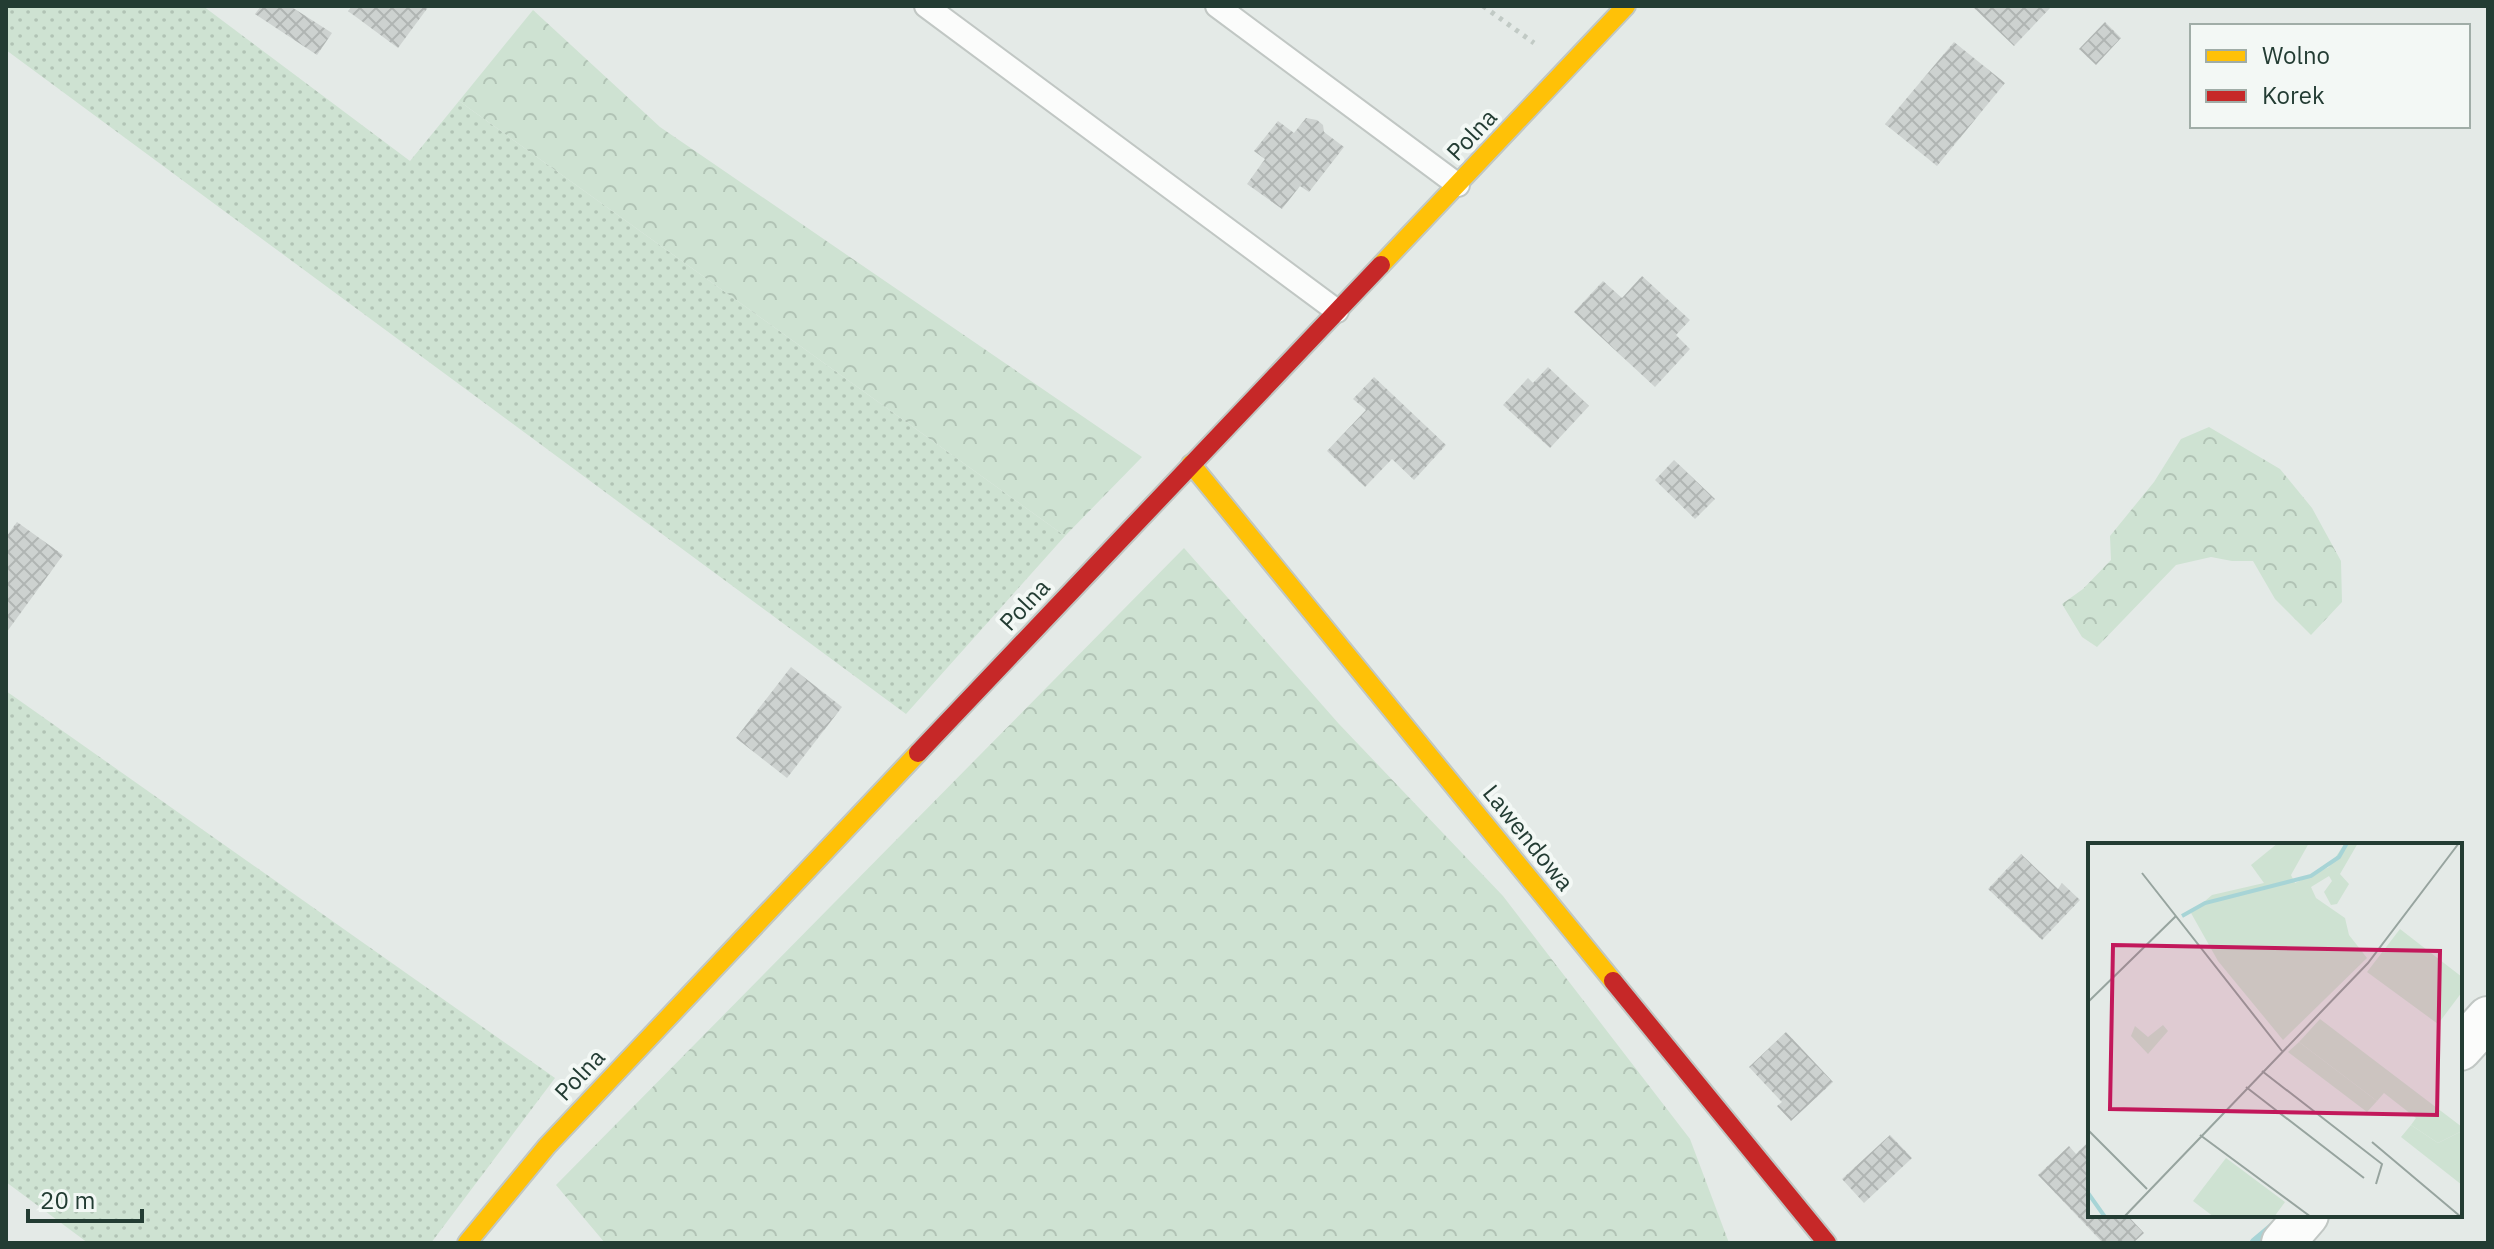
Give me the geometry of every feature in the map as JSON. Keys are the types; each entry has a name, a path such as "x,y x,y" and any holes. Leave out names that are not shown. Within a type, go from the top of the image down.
{"street":[{"name":"Polna","path":"467,1243 547,1146 1626,6"},
{"name":"Lawendowa","path":"1191,464 1827,1243"},
{"path":"2462,1047 2488,1018"},
{"path":"2283,1243 2305,1217"}],"lane":[{"path":"926,6 1337,311"},
{"path":"1217,6 1458,185"}],"path":[{"path":"1483,6 1568,66"}],"green space":[{"path":"6,6 203,6 410,161 459,101 1065,536 906,714 6,50"},
{"path":"533,10 660,127 1142,457 1065,536 459,101"},
{"path":"2209,427 2280,469 2312,508 2341,561 2342,602 2311,635 2275,599 2253,561 2211,557 2176,565 2097,647 2082,637 2062,604 2083,589 2111,560 2110,536 2154,482 2181,439"},
{"path":"1184,548 1339,724 1503,896 1690,1139 1729,1243 605,1243 556,1185"},
{"path":"6,691 555,1078 431,1243 88,1243 6,1182"}],"building":[{"path":"261,6 290,6 332,33 317,55 255,14"},
{"path":"352,6 429,6 398,48 348,11"},
{"path":"1972,6 2052,6 2014,46"},
{"path":"2105,22 2121,38 2096,65 2079,49"},
{"path":"1954,42 2005,83 1937,166 1885,124"},
{"path":"1306,118 1317,120 1323,125 1324,132 1344,147 1309,192 1300,186 1282,209 1247,184 1265,159 1254,151 1278,121 1294,133"},
{"path":"1642,276 1690,320 1676,335 1690,349 1655,387 1574,312 1603,281 1622,298"},
{"path":"1548,367 1589,406 1550,448 1503,405 1528,378 1533,383"},
{"path":"1374,377 1446,445 1414,480 1392,459 1365,487 1327,451 1366,410 1353,399"},
{"path":"1674,460 1715,499 1695,519 1655,480"},
{"path":"17,522 63,555 6,633 6,537"},
{"path":"791,667 842,707 787,778 736,738"},
{"path":"2021,854 2058,889 2062,883 2080,900 2042,940 1988,889"},
{"path":"1786,1032 1833,1082 1791,1121 1777,1106 1782,1102 1749,1067"},
{"path":"1890,1135 1912,1158 1864,1203 1842,1179"},
{"path":"2088,1142 2088,1217 2129,1217 2144,1233 2133,1243 2103,1243 2038,1175 2069,1146 2076,1154"}],"waterway":[{"path":"2255,1243 2274,1227"}],"traffic: slow":[{"path":"1381,265 1626,6"},
{"path":"1191,464 1613,981"},
{"path":"467,1243 547,1146 918,753"}],"traffic: jam":[{"path":"918,753 1381,265"},
{"path":"1613,981 1827,1243"}]}
